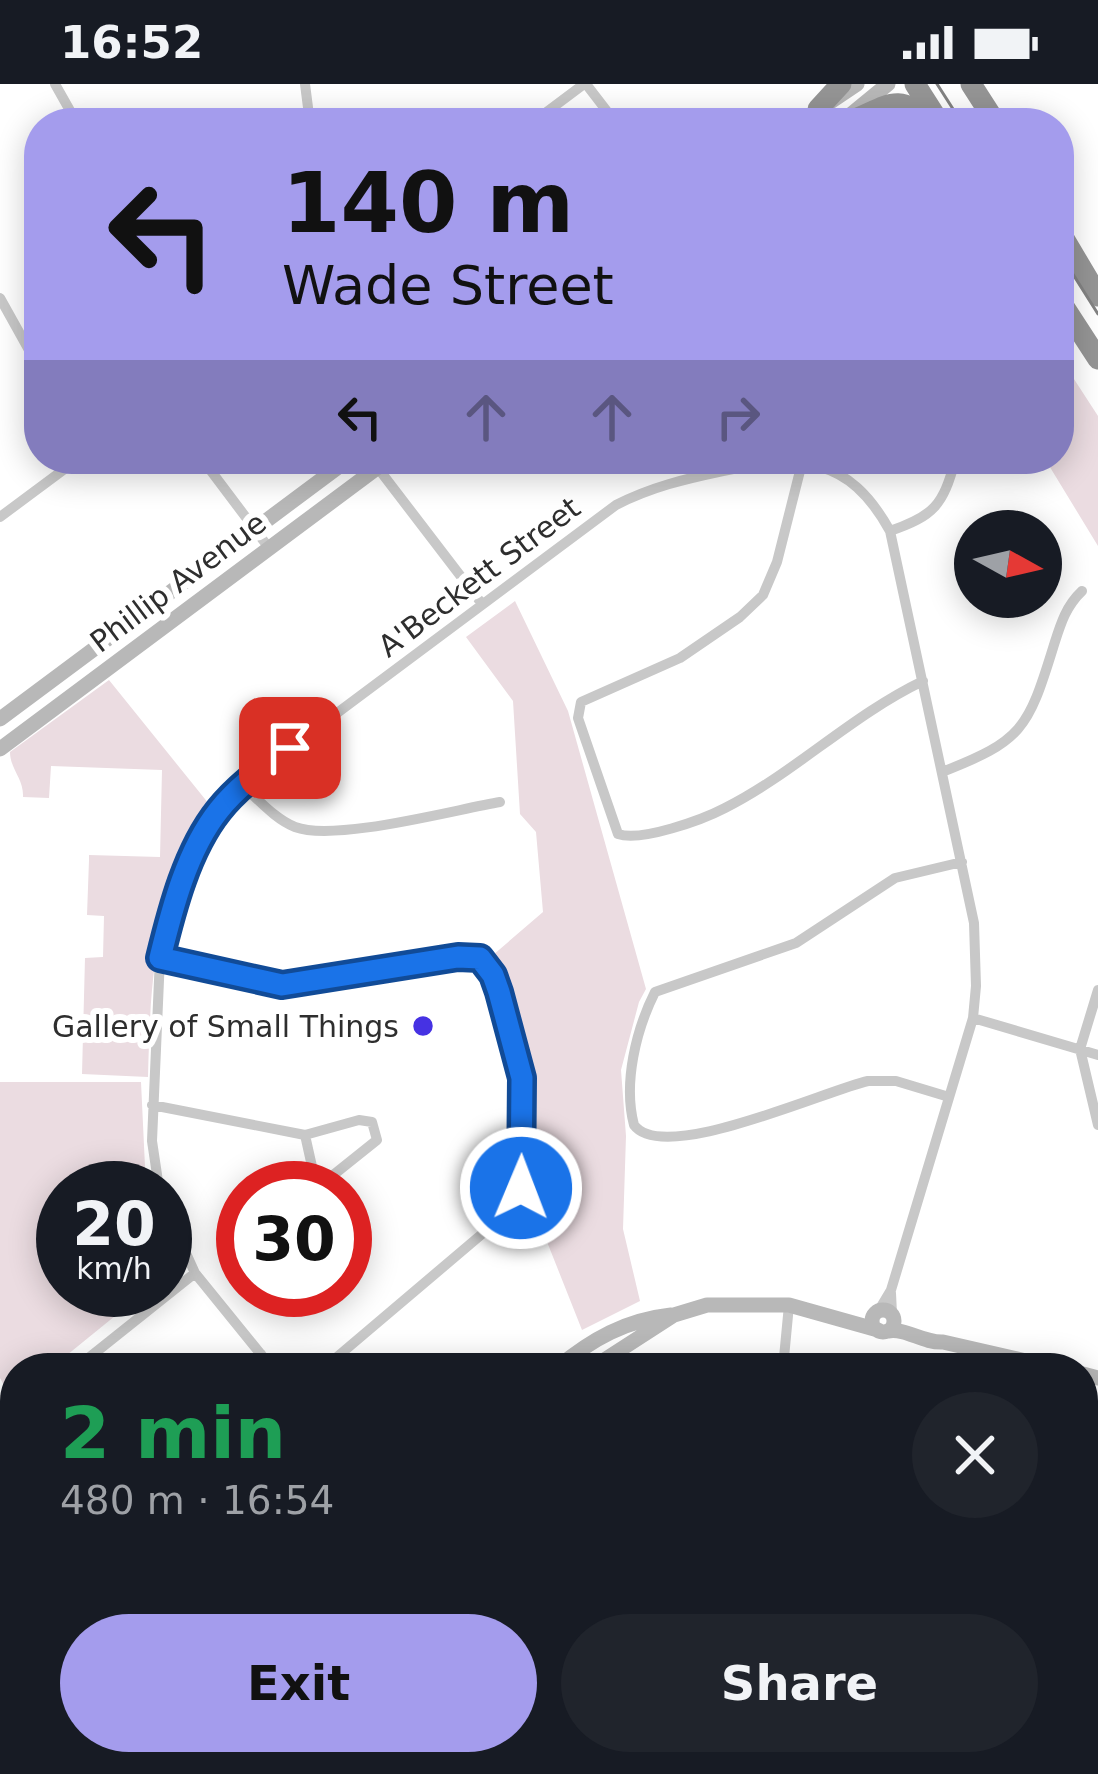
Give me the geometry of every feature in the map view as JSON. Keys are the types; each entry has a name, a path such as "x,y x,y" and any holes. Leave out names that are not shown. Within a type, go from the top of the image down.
{"highway":[{"path":"816,108 841,84"},
{"path":"879,108 896,101 915,108"},
{"path":"1074,255 1098,296"},
{"path":"1074,322 1098,359"}],"main road":[{"path":"820,108 857,84"},
{"path":"860,108 888,84"},
{"name":"Phillip Avenue","path":"0,719 329,474"},
{"name":"Phillip Avenue","path":"0,749 364,474"},
{"path":"574,1353 621,1326 646,1318 707,1305 789,1305 884,1319 943,1342 991,1353"},
{"path":"615,1353 674,1315"}],"street":[{"path":"552,108 585,84 604,108"},
{"path":"0,298 24,341"},
{"path":"0,517 57,474"},
{"path":"213,474 269,548"},
{"path":"388,474 482,604"},
{"name":"A'Beckett Street","path":"154,1161 160,958 171,914 209,824 243,786 598,517 666,483 710,474"},
{"path":"799,474 764,596 680,658 581,702 578,718 618,834 638,838 725,809 922,681"},
{"name":"A'Beckett Street","path":"840,474 864,492 890,531 974,923 973,1018 884,1319"},
{"path":"890,531 920,520 937,507 952,474"},
{"path":"942,772 998,749 1020,730 1034,704 1063,617 1082,591"},
{"path":"243,786 283,821 311,831 331,832 500,802"},
{"path":"949,1096 896,1082 868,1082 699,1136 648,1136 634,1125 631,1079 656,992 796,944 896,878 962,862"},
{"path":"160,958 282,985 471,956 480,958 493,975 522,1078 519,1198 341,1353"},
{"path":"1098,990 1080,1049 1098,1125"},
{"path":"973,1018 1098,1055"},
{"path":"152,1105 305,1135 359,1120 372,1122 376,1140 332,1176 320,1177 314,1171 305,1135"},
{"path":"192,1268 260,1353"},
{"path":"95,1353 195,1273"},
{"path":"784,1353 789,1305"}],"shaded area":[{"path":"1074,379 1098,416 1098,546 1054,474 1074,474"},
{"path":"515,601 568,711 646,989 621,1070 626,1136 623,1229 640,1301 582,1330 534,1209 531,1070 493,955 543,912 536,832 520,814 513,701 466,637"},
{"path":"109,680 213,809 167,908 154,969 148,1077 82,1074 85,958 103,957 104,916 87,915 89,855 160,857 162,770 51,766 49,798 23,797 10,752"},
{"path":"0,1082 141,1082 145,1161 36,1161 36,1317 114,1317 69,1353 0,1353"}],"tram line":[{"path":"937,84 952,108"},
{"path":"1074,276 1098,314"}],"place":[{"name":"Gallery of Small Things","path":"423,1026"}],"route":[{"path":"290,748 254,776 209,824 171,914 160,958 282,985 458,957 480,958 499,992 522,1078 521,1188"}]}
